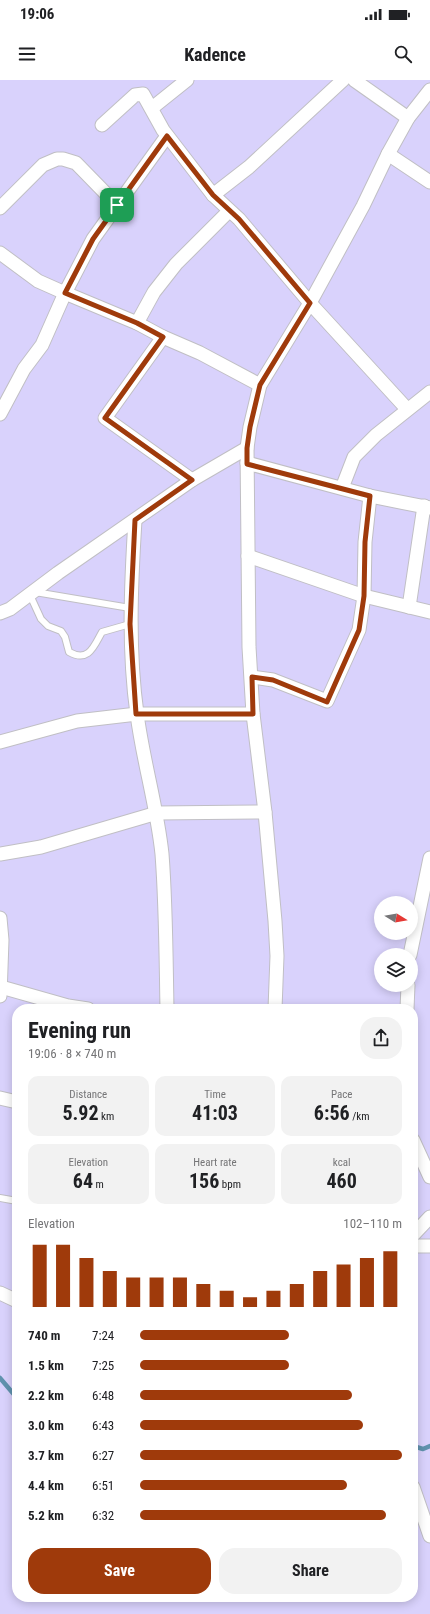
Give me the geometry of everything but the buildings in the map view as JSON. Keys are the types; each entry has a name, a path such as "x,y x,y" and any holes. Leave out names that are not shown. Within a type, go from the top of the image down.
{"street":[{"path":"152,108 188,80"},
{"path":"213,195 249,167 343,80"},
{"path":"354,80 408,118"},
{"path":"275,1004 277,956 266,812 253,714 252,677 249,647 247,448 250,427 260,385 310,303 363,206 388,154 408,118 430,90"},
{"path":"102,125 120,107 135,95 143,94 167,136 213,195 239,219 310,303 407,409"},
{"path":"0,414 24,369 42,345 65,293 93,239 167,136"},
{"path":"388,154 430,182"},
{"path":"0,208 43,165 57,159 63,159 76,163 117,205"},
{"path":"137,323 154,292 176,264 230,211"},
{"path":"0,253 38,282 137,323 163,337 200,353 260,385"},
{"path":"163,337 105,418 192,480"},
{"path":"342,488 354,457 376,435 430,392"},
{"path":"0,613 10,609 58,573 192,480 247,448"},
{"path":"247,464 370,496 427,507 409,607"},
{"path":"252,677 273,680 327,702 359,630 364,596 365,542 370,496"},
{"path":"135,520 130,624 136,714 157,812 162,855 167,1004"},
{"path":"248,556 364,596 430,612"},
{"path":"0,742 78,721 136,714 253,714"},
{"path":"0,854 41,847 157,812 266,812"},
{"path":"411,948 430,858"},
{"path":"0,918 2,940 1,992 58,1004"},
{"path":"406,1004 407,992"},
{"path":"0,1098 12,1101"},
{"path":"418,1151 430,1177"},
{"path":"418,1230 430,1217"},
{"path":"418,1246 430,1246"},
{"path":"0,1293 12,1299"},
{"path":"418,1499 428,1523 430,1536"}],"lane":[{"path":"130,608 32,593 41,619 48,626 61,630 65,637 69,652 77,655 83,655 94,648 102,632 130,624"},
{"path":"0,1198 12,1200"}],"shaded area":[{"path":"0,80 430,80 430,1614 0,1614"}],"waterway":[{"path":"0,1378 12,1392"},
{"path":"418,1448 423,1449 430,1446"}],"route":[{"path":"167,136 213,195 239,219 310,303 292,335 260,385 250,427 247,448 247,464 296,475 370,496 365,542 364,596 359,630 327,702 273,680 252,677 253,714 136,714 130,624 135,520 192,480 105,418 163,337 137,323 65,293 93,239 117,205 167,136"}]}
